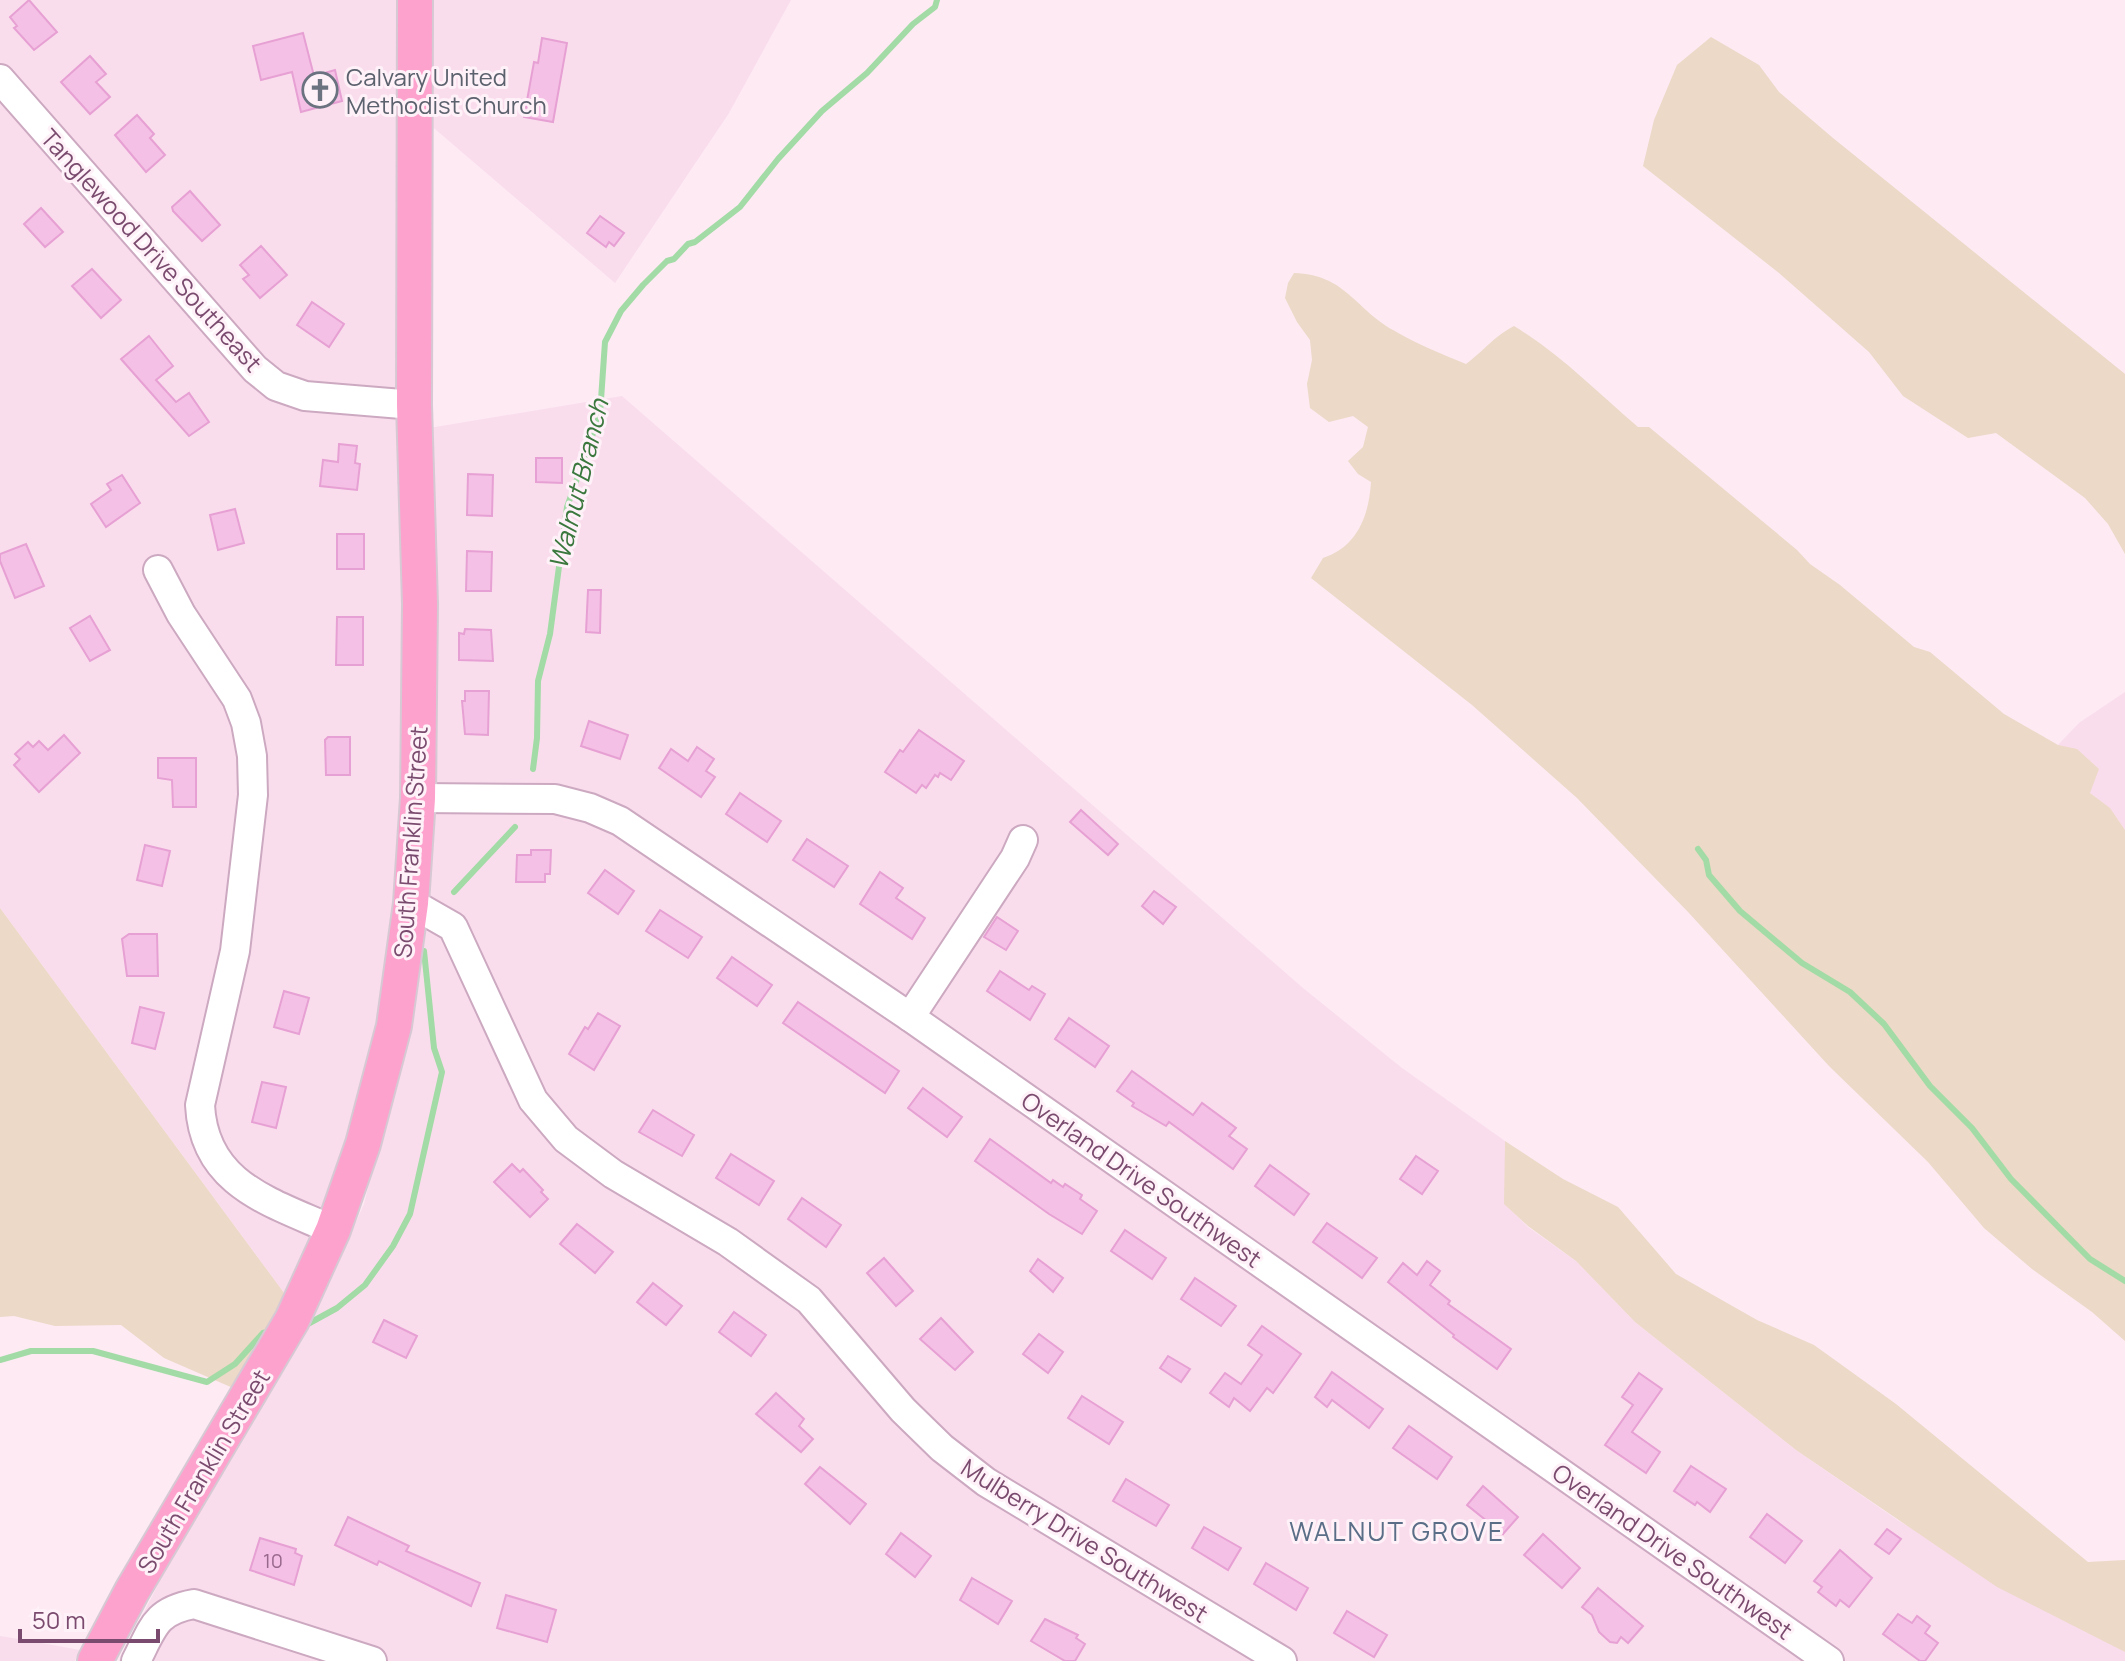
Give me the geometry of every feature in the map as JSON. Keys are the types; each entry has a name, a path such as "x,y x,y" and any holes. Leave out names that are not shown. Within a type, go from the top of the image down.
{"main road":[{"name":"South Franklin Street","path":"95,1661 132,1591 292,1320 333,1230 363,1144 394,1026 411,903 418,798 420,604 414,405 415,0"}],"street":[{"name":"Tanglewood Drive Southeast","path":"0,79 255,369 276,386 305,396 414,405"},
{"path":"158,570 181,614 237,699 246,723 252,756 253,795 235,951 200,1105 201,1129 218,1164 248,1191 333,1230"},
{"name":"Overland Drive Southwest","path":"418,798 555,799 590,808 620,821 910,1017 1829,1661"},
{"path":"910,1017 1015,858 1023,840"},
{"name":"Mulberry Drive Southwest","path":"411,903 453,927 533,1100 566,1139 613,1174 728,1242 809,1300 903,1410 942,1448 986,1482 1282,1661"},
{"path":"136,1661 157,1621 174,1608 194,1604 372,1661"}],"shaded area":[{"path":"0,0 403,0 408,808 378,1051 290,1301 0,908"},
{"path":"428,0 791,0 729,113 615,283 428,123"},
{"path":"1711,37 1759,65 1779,92 1833,138 2125,374 2125,554 2108,524 2085,498 1996,433 1968,438 1903,396 1869,352 1779,273 1643,166 1654,120 1677,65"},
{"path":"1294,273 1312,275 1338,286 1393,330 1466,364 1514,326 1563,361 1638,427 1649,427 1810,564 1914,647 1930,652 2004,714 2058,745 2077,749 2099,769 2090,793 2110,808 2125,830 2125,1341 1984,1228 1928,1162 1829,1066 1689,913 1577,798 1472,705 1311,578 1323,558 1335,553 1353,538 1364,518 1371,482 1358,474 1348,461 1363,447 1368,427 1353,416 1329,422 1310,408 1307,384 1312,360 1310,340 1285,298"},
{"path":"622,396 1303,988 1402,1068 1505,1141 1505,1204 1528,1227 1576,1261 1635,1322 1796,1450 1899,1521 2125,1652 2125,1661 119,1661 167,1567 304,1337 364,1204 394,1081 429,428"},
{"path":"2125,692 2125,830 2110,809 2090,793 2058,745 2079,723"},
{"path":"0,908 290,1301 233,1388 164,1358 121,1325 55,1326 14,1316 0,1317"},
{"path":"1505,1141 1563,1179 1618,1207 1676,1274 1757,1320 1814,1345 1896,1404 2088,1562 2125,1560 2125,1652 1997,1587 1796,1450 1635,1322 1576,1261 1504,1204"},
{"path":"0,1636 80,1650 75,1661 0,1661"}],"building":[{"path":"29,0 57,32 34,50 14,28 17,26 10,17"},
{"path":"303,33 314,76 335,70 342,101 301,112 292,72 261,80 253,46"},
{"path":"542,38 567,43 553,122 524,117 534,62 538,63"},
{"path":"90,56 106,74 96,82 110,97 90,114 61,82"},
{"path":"137,115 154,134 150,138 165,155 146,172 115,135"},
{"path":"190,191 220,225 202,241 172,207"},
{"path":"41,208 63,232 45,247 24,224"},
{"path":"600,216 624,233 614,246 609,242 606,247 587,233"},
{"path":"261,246 287,275 260,298 243,279 249,275 240,265"},
{"path":"92,269 121,300 101,318 72,286"},
{"path":"312,302 344,324 329,347 297,325"},
{"path":"149,336 173,366 156,380 176,402 189,393 209,422 189,436 121,359"},
{"path":"339,444 357,446 355,463 360,464 357,490 320,486 323,460 338,462"},
{"path":"536,458 562,458 562,483 536,482"},
{"path":"468,474 493,475 492,516 467,515"},
{"path":"122,475 140,503 106,527 91,504 111,490 107,484"},
{"path":"235,509 244,543 218,550 210,515"},
{"path":"337,534 364,534 364,569 337,569"},
{"path":"26,544 44,586 15,598 0,554"},
{"path":"467,551 492,552 491,591 466,591"},
{"path":"588,590 601,590 600,633 586,632"},
{"path":"90,616 110,650 90,661 70,628"},
{"path":"337,617 363,617 363,665 336,665"},
{"path":"465,629 491,630 493,661 459,660 459,633 464,634"},
{"path":"465,691 489,691 488,735 465,734 462,701 465,701"},
{"path":"589,721 628,735 620,759 581,746"},
{"path":"919,730 964,761 951,780 940,773 926,788 922,785 916,793 885,772"},
{"path":"64,735 80,753 39,792 14,765 20,759 15,754 28,742 33,747 39,741 48,750"},
{"path":"328,737 350,737 350,775 326,775 325,740"},
{"path":"697,747 714,759 706,771 715,777 701,797 659,768 671,749 688,761"},
{"path":"158,758 196,758 196,807 173,807 172,780 158,778"},
{"path":"740,793 781,821 767,842 726,814"},
{"path":"1081,810 1118,844 1108,855 1070,822"},
{"path":"807,839 848,866 834,887 793,860"},
{"path":"145,845 170,851 162,886 137,880"},
{"path":"531,850 551,850 550,874 545,874 545,882 516,882 517,855 531,855"},
{"path":"605,870 634,891 618,914 588,893"},
{"path":"880,872 903,888 896,898 925,918 912,939 860,904"},
{"path":"1154,891 1176,907 1163,924 1142,906"},
{"path":"660,910 702,937 688,958 646,931"},
{"path":"997,917 1018,931 1006,950 984,937"},
{"path":"129,934 157,934 158,976 127,976 122,939"},
{"path":"732,957 772,985 757,1006 717,978"},
{"path":"1000,971 1029,990 1032,986 1045,994 1030,1020 987,991"},
{"path":"284,991 309,998 299,1034 274,1027"},
{"path":"798,1002 899,1071 885,1093 783,1023"},
{"path":"140,1007 164,1013 155,1049 132,1043"},
{"path":"598,1013 620,1026 594,1070 569,1054 585,1027 588,1029"},
{"path":"1069,1018 1109,1046 1095,1067 1055,1039"},
{"path":"1132,1071 1193,1115 1202,1103 1236,1128 1229,1136 1247,1149 1233,1169 1169,1122 1166,1126 1132,1106 1134,1103 1117,1091"},
{"path":"262,1082 286,1087 276,1128 252,1122"},
{"path":"923,1088 962,1117 947,1137 908,1108"},
{"path":"653,1110 694,1135 682,1156 639,1132"},
{"path":"990,1139 1051,1183 1053,1180 1063,1187 1065,1184 1082,1195 1080,1199 1097,1211 1082,1234 975,1161"},
{"path":"731,1154 774,1181 759,1205 716,1178"},
{"path":"1416,1156 1438,1171 1422,1194 1400,1179"},
{"path":"512,1164 520,1172 523,1169 548,1199 530,1217 494,1182"},
{"path":"1270,1165 1309,1194 1294,1215 1255,1186"},
{"path":"802,1198 841,1225 826,1247 788,1219"},
{"path":"1327,1223 1377,1258 1362,1278 1313,1242"},
{"path":"577,1224 613,1252 595,1273 560,1244"},
{"path":"1125,1230 1166,1258 1152,1279 1111,1251"},
{"path":"884,1258 913,1291 896,1306 867,1273"},
{"path":"1038,1259 1063,1278 1053,1292 1030,1271"},
{"path":"1427,1261 1440,1271 1430,1285 1450,1301 1448,1304 1511,1349 1497,1369 1453,1337 1388,1282 1403,1263 1417,1275"},
{"path":"1195,1278 1236,1306 1221,1326 1181,1299"},
{"path":"653,1283 682,1306 666,1325 637,1302"},
{"path":"734,1312 766,1335 751,1356 719,1332"},
{"path":"941,1318 973,1352 955,1370 920,1339"},
{"path":"384,1320 417,1336 406,1358 373,1342"},
{"path":"1262,1326 1301,1354 1273,1393 1267,1388 1250,1411 1234,1398 1229,1407 1210,1393 1225,1373 1241,1384 1262,1355 1248,1345"},
{"path":"1039,1334 1063,1352 1048,1373 1023,1354"},
{"path":"1168,1356 1190,1369 1181,1382 1160,1368"},
{"path":"1332,1372 1383,1409 1369,1428 1332,1400 1327,1407 1315,1397"},
{"path":"1639,1373 1662,1389 1632,1432 1660,1452 1646,1473 1605,1445 1633,1405 1622,1397"},
{"path":"776,1393 804,1419 799,1426 813,1439 801,1452 756,1414"},
{"path":"1082,1396 1123,1422 1109,1444 1068,1418"},
{"path":"1409,1426 1452,1457 1437,1479 1393,1448"},
{"path":"1691,1466 1726,1489 1710,1512 1674,1491"},
{"path":"820,1467 866,1504 850,1524 805,1484"},
{"path":"1126,1479 1169,1505 1156,1526 1113,1501"},
{"path":"1483,1486 1518,1517 1503,1534 1467,1505"},
{"path":"1767,1514 1802,1541 1785,1563 1750,1537"},
{"path":"348,1517 409,1546 406,1551 480,1583 471,1606 379,1561 377,1565 335,1545"},
{"path":"1204,1527 1241,1548 1228,1570 1192,1548"},
{"path":"1887,1529 1901,1539 1889,1554 1875,1544"},
{"path":"901,1533 931,1556 915,1577 886,1554"},
{"path":"1543,1534 1580,1568 1562,1588 1524,1555"},
{"path":"260,1538 296,1549 295,1553 302,1556 294,1585 250,1570"},
{"path":"1840,1550 1872,1578 1849,1607 1840,1600 1836,1606 1818,1592 1822,1587 1814,1581"},
{"path":"1266,1563 1308,1588 1296,1610 1254,1584"},
{"path":"972,1578 1012,1601 998,1624 960,1600"},
{"path":"1598,1588 1643,1626 1628,1643 1621,1637 1617,1643 1610,1642 1599,1632 1592,1615 1582,1607"},
{"path":"506,1595 556,1610 547,1642 497,1628"},
{"path":"1347,1611 1387,1635 1374,1657 1334,1633"},
{"path":"1898,1614 1912,1623 1917,1616 1930,1626 1925,1633 1938,1643 1925,1661 1920,1661 1883,1634"},
{"path":"1045,1619 1078,1635 1076,1638 1085,1644 1075,1661 1065,1661 1031,1641"}],"waterway":[{"name":"Walnut Branch","path":"533,769 538,681 550,634 567,507 600,414 605,342 621,311 667,261 674,259 688,244 695,242 740,207 822,111 867,73 913,24 935,7 937,0"},
{"name":"Walnut Branch","path":"454,892 515,827"},
{"path":"1698,849 1706,860 1709,875 1740,911 1802,963 1850,992 1884,1024 1930,1086 1972,1128 2011,1179 2090,1259 2125,1281"},
{"name":"Walnut Branch","path":"306,1325 337,1308 365,1285 393,1246 410,1214 442,1072 434,1048 424,951"},
{"name":"Walnut Branch","path":"0,1360 31,1351 93,1351 207,1382 235,1364 267,1332"}],"place":[{"name":"Calvary United Methodist Church","path":"320,90"}],"district":[{"name":"WALNUT GROVE","path":"1397,1531"}]}
